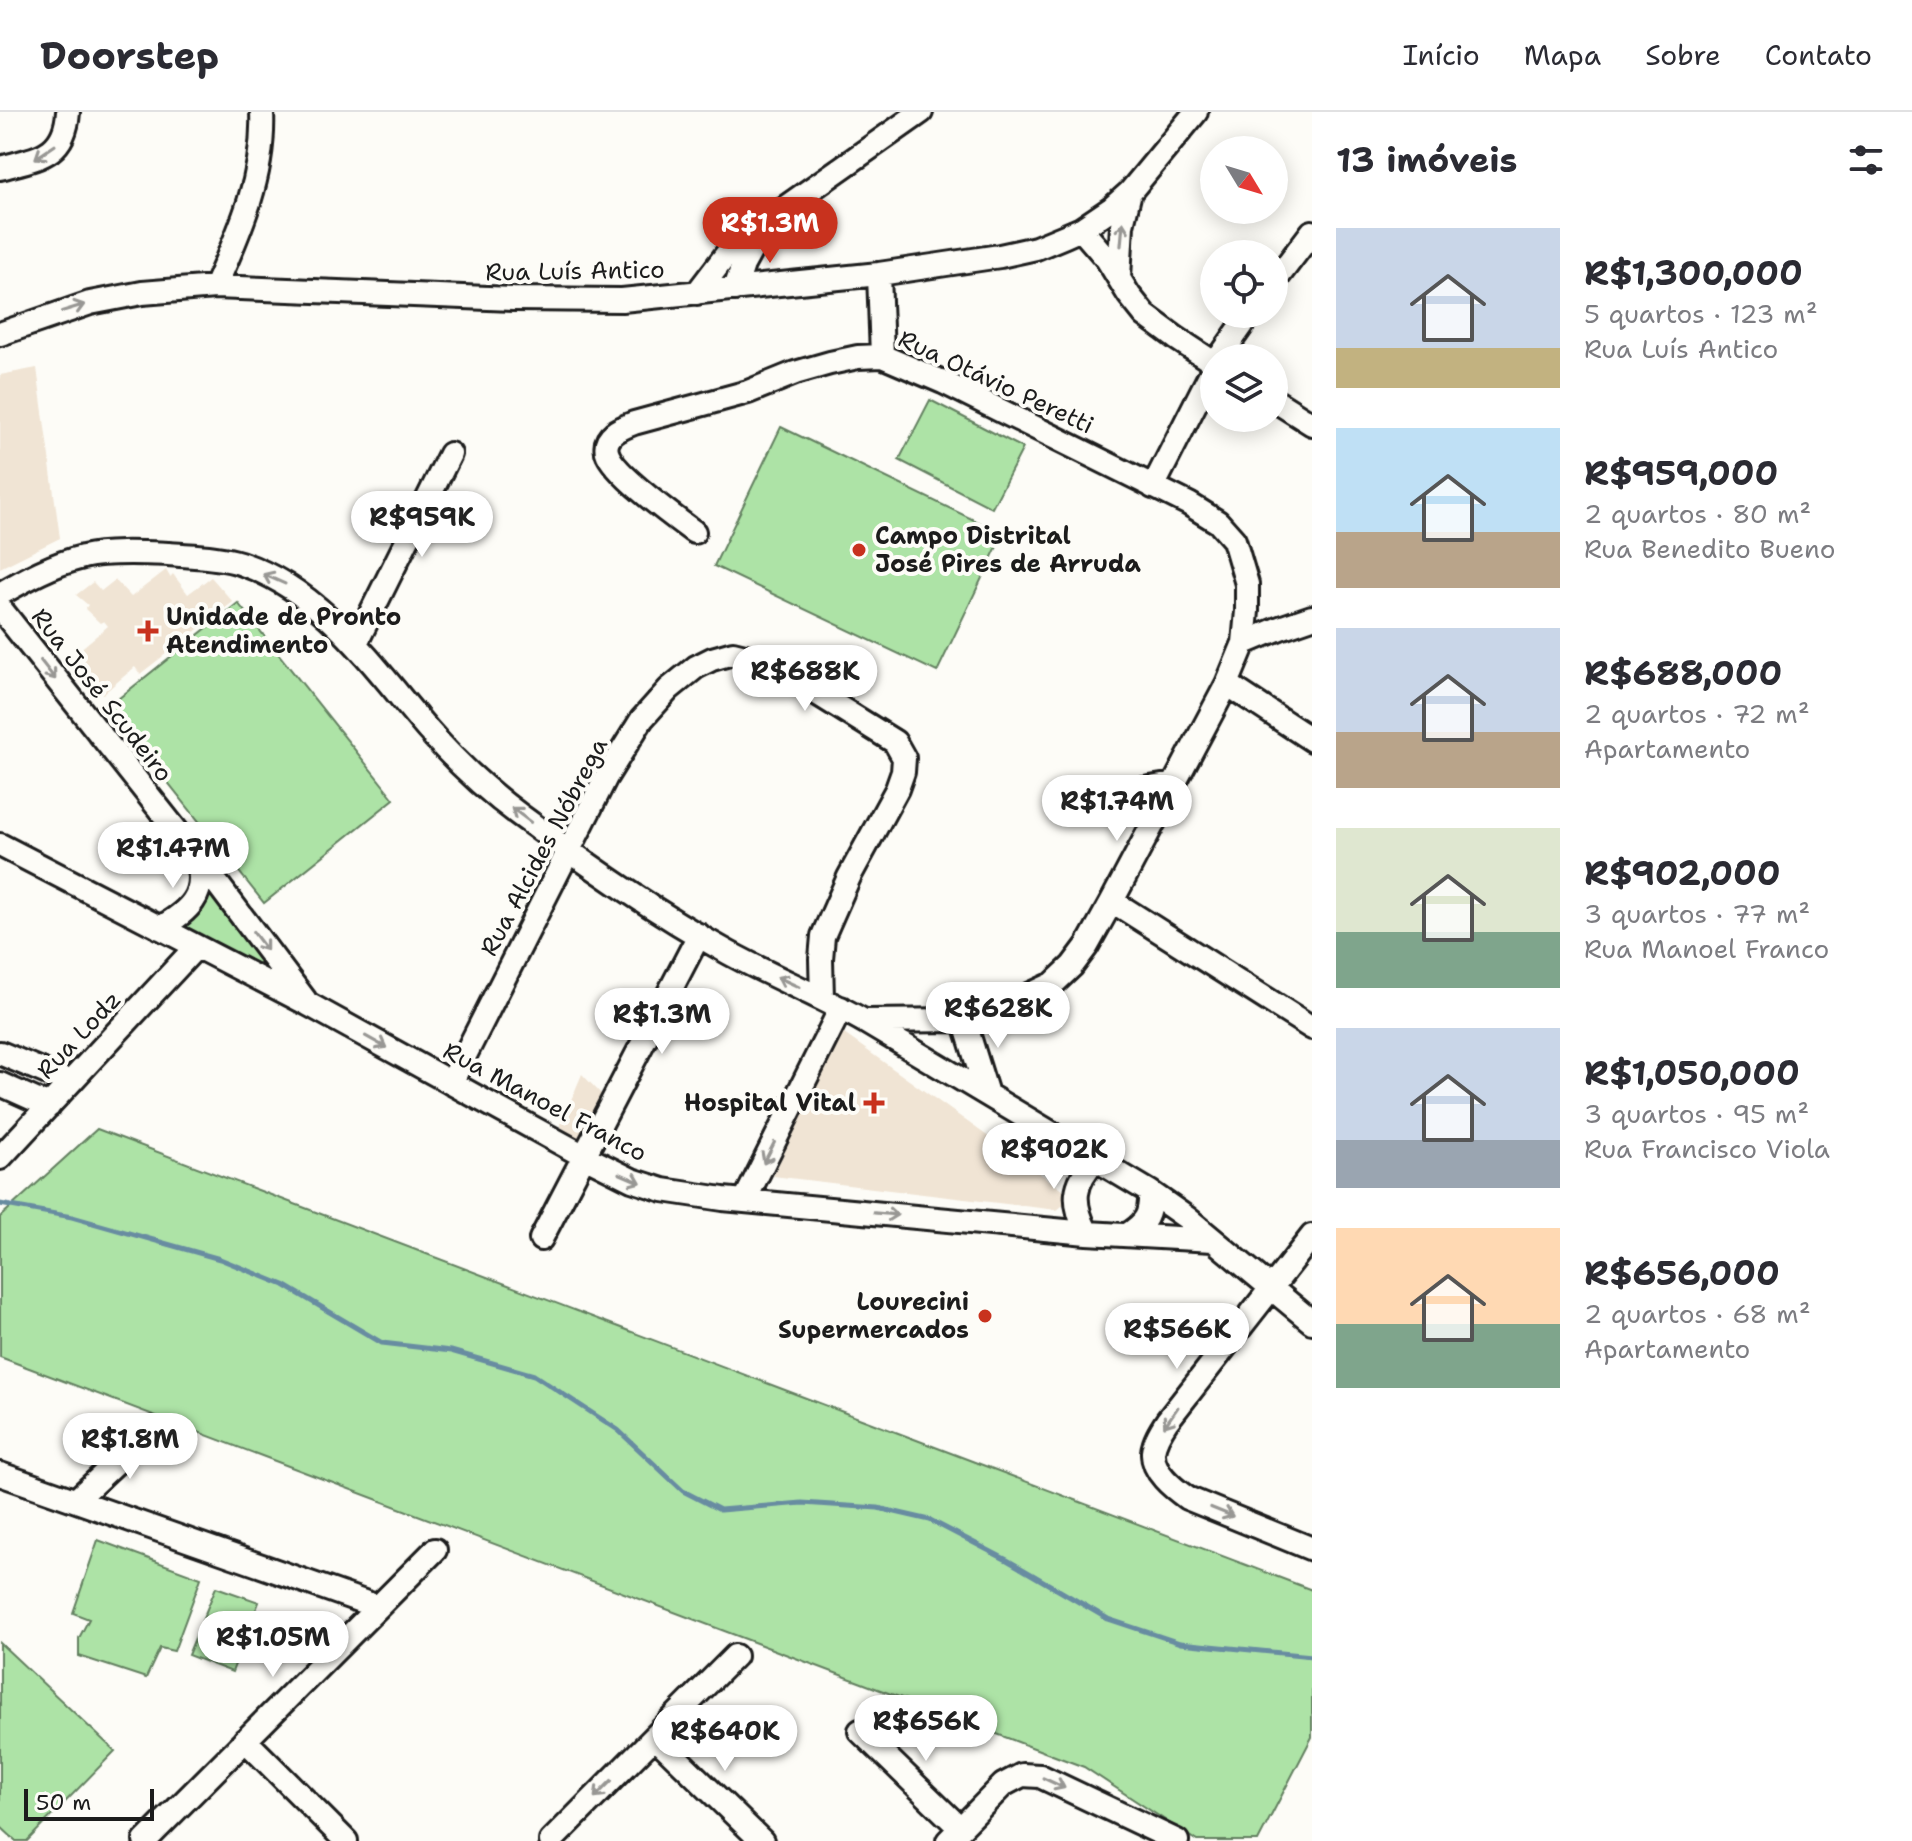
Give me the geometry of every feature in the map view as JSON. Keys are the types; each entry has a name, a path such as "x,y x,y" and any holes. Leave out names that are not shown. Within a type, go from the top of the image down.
{"street":[{"path":"0,168 28,162 52,150 62,139 68,112"},
{"path":"697,293 729,251 785,207 921,112"},
{"name":"Rua Luís Antico","path":"0,334 90,303 142,293 215,287 573,301 622,300 959,263 1036,248 1081,229 1130,192 1196,112"},
{"path":"215,287 247,212 256,180 256,114"},
{"path":"1119,278 1122,225 1130,192"},
{"path":"735,289 743,265 766,224"},
{"path":"1081,229 1107,259 1129,295 1151,321 1200,355"},
{"path":"1288,264 1312,232"},
{"path":"879,274 882,356"},
{"name":"Rua Otávio Peretti","path":"694,532 656,503 616,466 607,453 607,443 613,434 622,427 748,392 795,373 858,357 882,356 943,382 1189,504 1218,522 1234,540 1247,584 1244,643 1227,684 1112,901 1072,966 1053,984 988,1014 964,1020 864,1021"},
{"path":"1153,487 1200,393"},
{"path":"1288,409 1312,424"},
{"path":"356,643 450,454"},
{"path":"0,594 35,574 84,556 139,553 238,562 288,585 322,610 356,643 430,732 469,773 519,814 639,899 729,953 864,1021 1150,1192 1187,1218 1312,1322"},
{"name":"Rua José Scudeiro","path":"0,608 195,854 308,1004"},
{"path":"1244,643 1312,617"},
{"name":"Rua Alcides Nóbrega","path":"451,1083 606,777 642,719 669,689 696,667 733,653 765,661 895,742 904,758 897,789 849,877 823,936 821,959 831,1003"},
{"path":"1227,684 1312,740"},
{"path":"1089,798 1174,784"},
{"name":"Rua Manoel Franco","path":"0,845 308,1004 632,1180 663,1190 723,1199 1087,1233 1213,1240"},
{"path":"160,928 174,920 195,900 201,873 195,854"},
{"path":"1112,901 1312,1028"},
{"path":"541,1239 699,935"},
{"name":"Rua Lodz","path":"0,1158 196,947"},
{"path":"745,1200 831,1003"},
{"path":"964,1020 987,1094"},
{"path":"0,1053 69,1082"},
{"path":"0,1084 49,1106"},
{"path":"1087,1233 1077,1214 1077,1196 1082,1177 1096,1159"},
{"path":"1127,1235 1139,1228 1146,1218 1150,1192"},
{"path":"1312,1236 1167,1421 1153,1453 1159,1470 1170,1486 1187,1498 1312,1549"},
{"path":"76,1500 152,1429"},
{"path":"0,1474 378,1607"},
{"path":"145,1841 435,1550"},
{"path":"551,1841 735,1656"},
{"path":"860,1731 954,1835 1003,1785 1022,1775 1040,1776 1177,1841"},
{"path":"656,1738 762,1841"},
{"path":"245,1740 346,1841"}],"shaded area":[{"path":"37,368 60,538 0,568 0,375"},
{"name":"Unidade de Pronto Atendimento","path":"166,570 170,577 173,574 188,594 211,577 233,602 140,674 135,667 103,694 79,665 85,659 78,651 108,626 85,609 88,605 76,595 93,582 101,591 115,580 131,597"},
{"name":"Hospital Vital","path":"840,1031 1063,1190 1066,1203 1057,1210 773,1176"},
{"path":"582,1074 602,1095 579,1141 560,1126"}],"green space":[{"path":"930,400 1023,448 992,508 899,460"},
{"name":"Campo Distrital José Pires de Arruda","path":"781,427 1003,534 937,672 714,566"},
{"path":"238,603 394,799 264,903 108,707"},
{"path":"209,885 279,978 176,930"},
{"path":"97,1129 1312,1590 1312,1737 1258,1841 1197,1841 1084,1767 0,1357 0,1217"},
{"path":"98,1540 201,1578 174,1651 160,1648 146,1678 79,1656 79,1638 89,1619 73,1613"},
{"path":"216,1587 259,1602 232,1672 188,1655"},
{"path":"0,1643 115,1751 27,1841 16,1841 0,1826"}],"waterway":[{"path":"0,1204 72,1217 220,1259 284,1285 382,1343 451,1351 534,1375 618,1430 683,1491 720,1510 802,1503 878,1508 930,1520 1007,1560 1108,1619 1180,1643 1312,1656"}],"place":[{"name":"Campo Distrital José Pires de Arruda","path":"859,550"},
{"name":"Unidade de Pronto Atendimento","path":"148,631"},
{"name":"Hospital Vital","path":"874,1103"},
{"name":"Lourecini Supermercados","path":"985,1316"}]}
